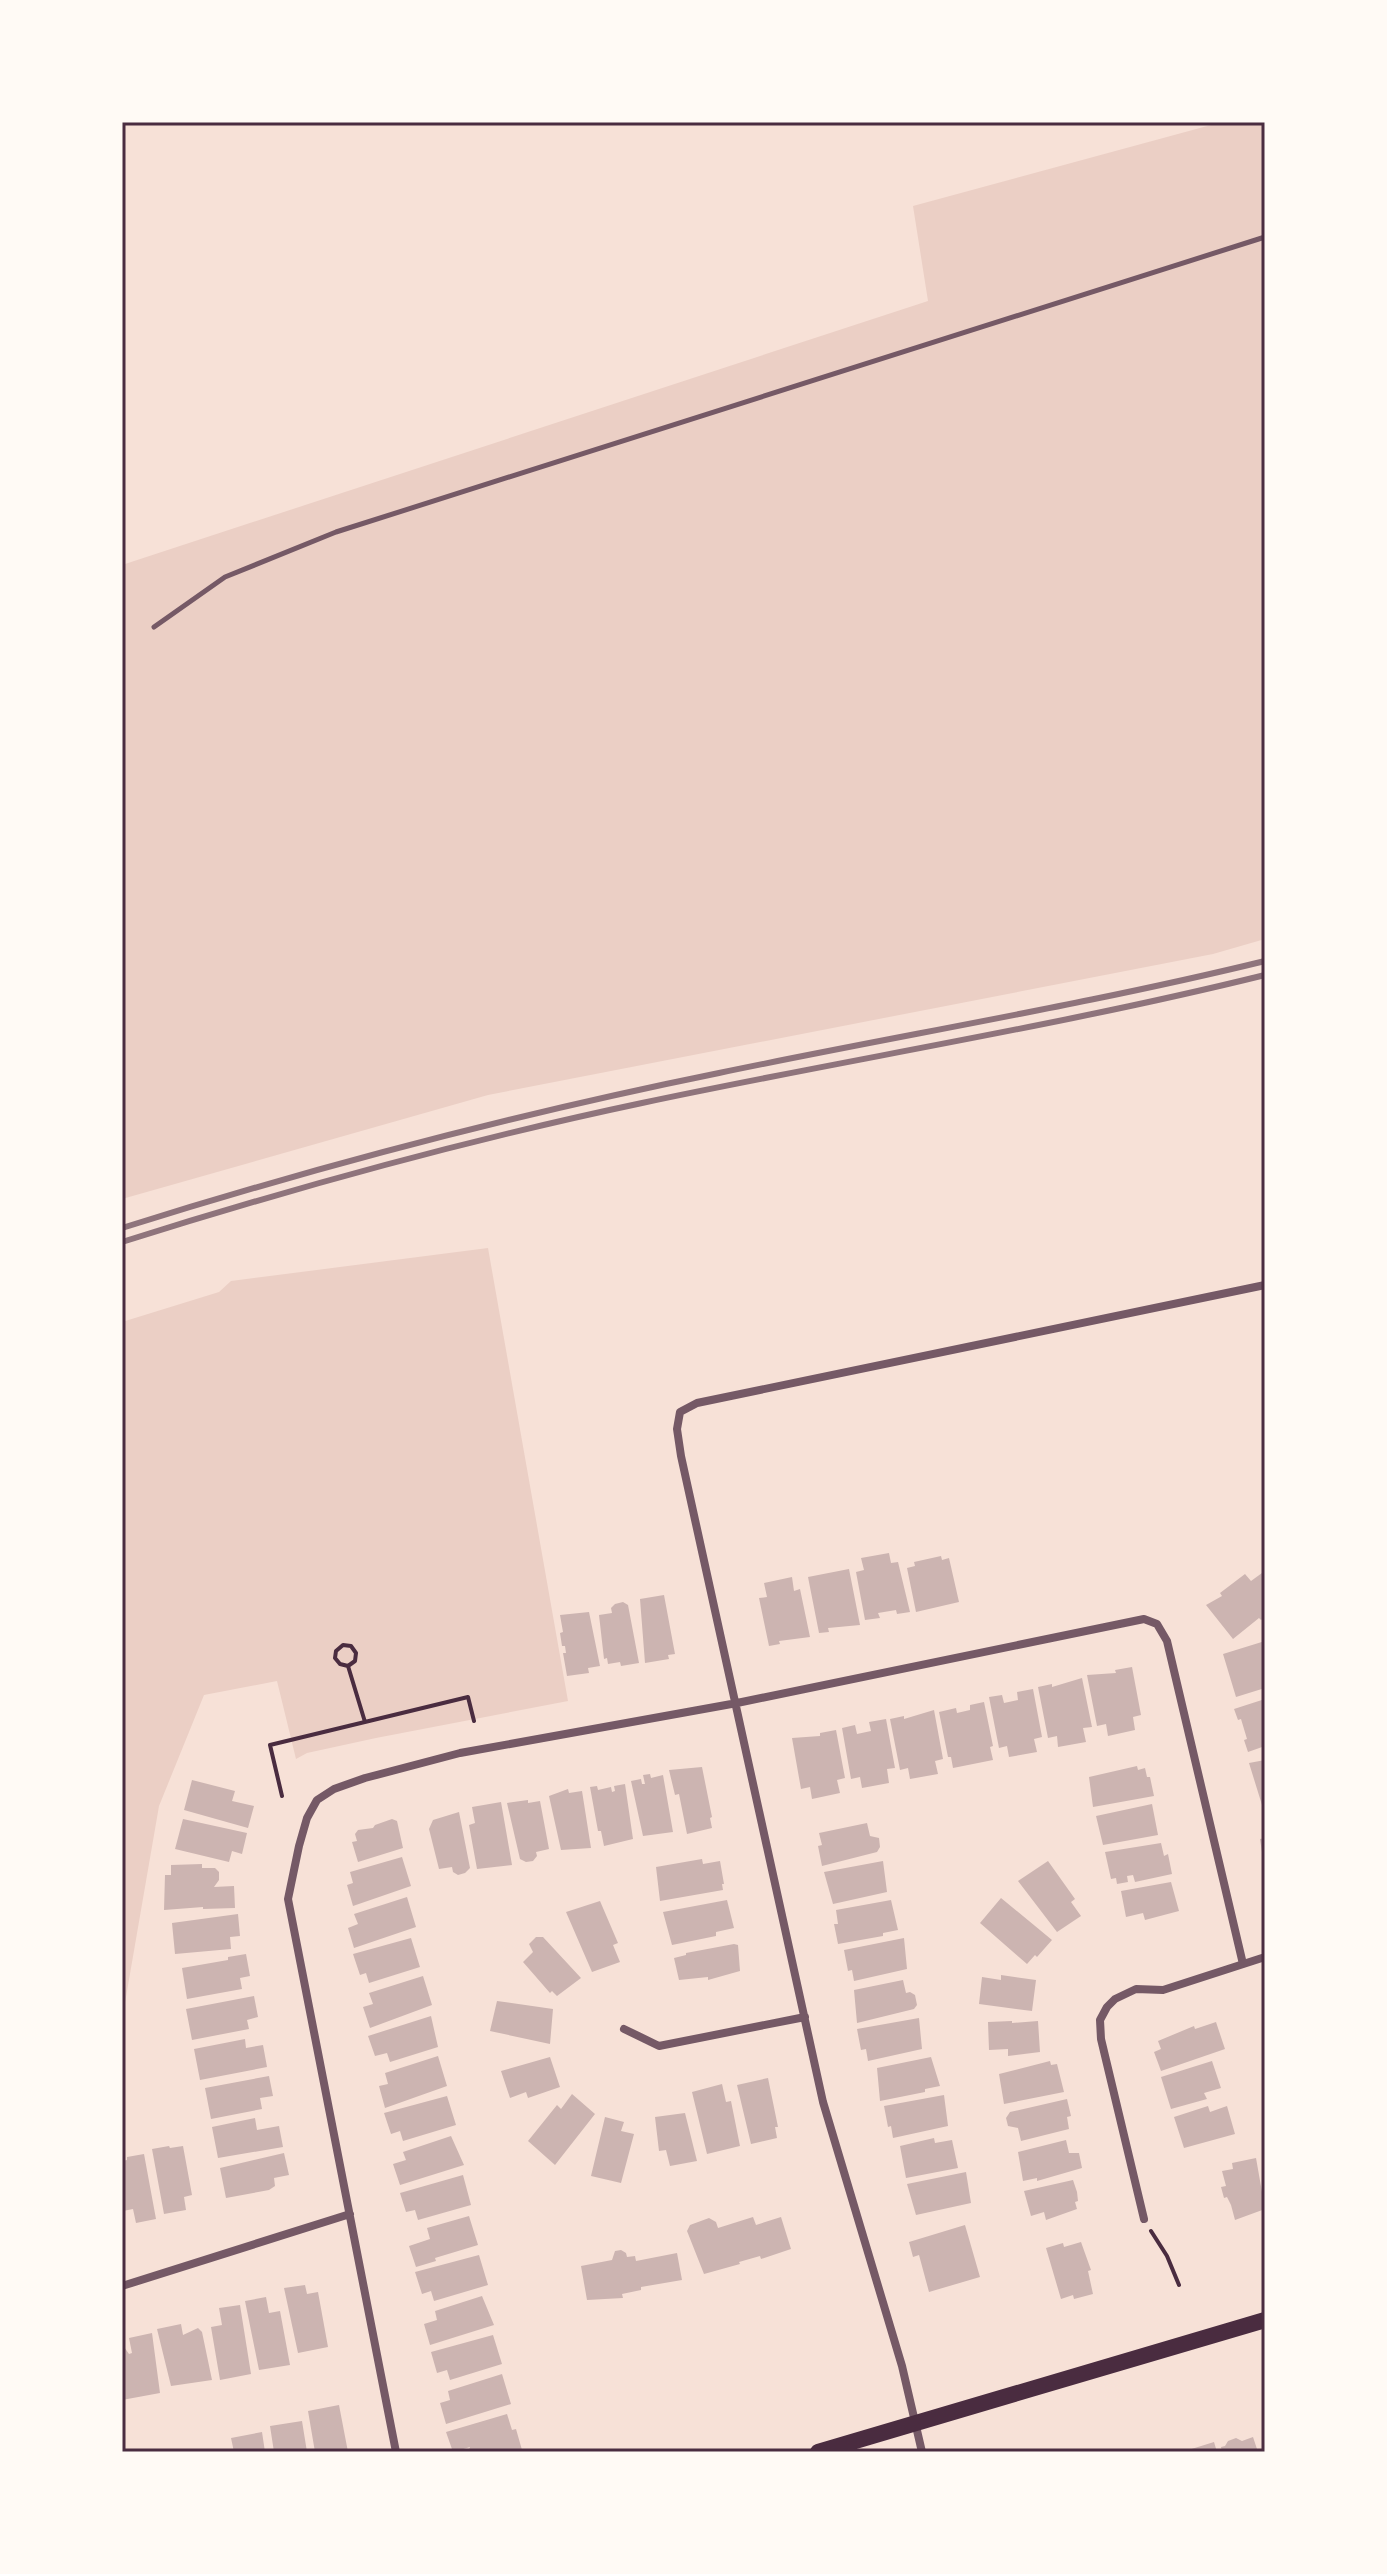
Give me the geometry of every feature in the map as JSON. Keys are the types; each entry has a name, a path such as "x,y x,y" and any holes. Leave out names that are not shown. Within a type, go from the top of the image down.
{"main road":[{"path":"818,2452 1265,2320"}],"street":[{"path":"922,2452 873,2265 831,2132 681,1456 677,1429 680,1412 697,1403 1265,1285"},
{"path":"396,2452 288,1899 289,1883 307,1818 317,1800 344,1785 436,1758 737,1703 1144,1619 1157,1624 1167,1641 1243,1964"},
{"path":"1144,2219 1101,2039 1100,2020 1115,1999 1136,1989 1163,1990 1265,1957"},
{"path":"624,2029 659,2046 805,2017"},
{"path":"122,2286 350,2214"}],"lane":[{"path":"154,627 225,577 336,532 1265,237"}],"path":[{"path":"343,1645 351,1646 356,1653 355,1661 348,1666 340,1664 335,1658 336,1651 343,1645"},
{"path":"348,1666 365,1722"},
{"path":"282,1796 270,1745 468,1697 474,1721"},
{"path":"1144,2219 1167,2256 1179,2285"}],"shaded area":[{"path":"1222,122 1265,122 1265,939 1213,954 488,1095 122,1199 122,565 928,301 913,206"},
{"path":"488,1248 568,1701 376,1738 307,1753 296,1759 277,1681 204,1695 159,1806 122,2020 122,1322 219,1292 231,1281"}],"building":[{"path":"889,1553 891,1563 898,1562 910,1612 897,1614 896,1610 878,1613 880,1618 865,1620 856,1572 864,1570 861,1558"},
{"path":"941,1556 942,1560 949,1558 959,1602 916,1612 907,1568 915,1566 914,1562"},
{"path":"849,1569 860,1625 828,1628 829,1632 819,1633 808,1577"},
{"path":"1262,1573 1265,1578 1265,1617 1259,1618 1233,1639 1206,1605 1222,1596 1220,1593 1245,1574 1251,1581"},
{"path":"792,1577 794,1591 800,1589 810,1637 779,1641 780,1644 769,1646 759,1598 767,1597 764,1583"},
{"path":"664,1595 675,1654 668,1655 669,1659 645,1663 640,1599"},
{"path":"623,1602 628,1605 639,1663 621,1666 620,1662 608,1664 607,1658 604,1659 599,1615 612,1613 611,1608 615,1604"},
{"path":"589,1612 600,1666 588,1668 589,1673 567,1676 560,1615"},
{"path":"1265,1641 1265,1688 1236,1697 1223,1654"},
{"path":"1132,1667 1141,1715 1133,1717 1135,1730 1108,1736 1106,1724 1097,1726 1087,1675 1116,1673 1115,1670"},
{"path":"1082,1678 1092,1727 1083,1728 1086,1742 1058,1747 1057,1736 1048,1738 1038,1687 1052,1684 1052,1687"},
{"path":"1033,1689 1042,1737 1034,1739 1037,1752 1009,1757 1007,1746 999,1748 989,1697 1002,1695 1004,1703 1018,1700 1017,1692"},
{"path":"1265,1699 1265,1746 1248,1752 1241,1719 1238,1720 1234,1709"},
{"path":"984,1702 993,1760 953,1768 939,1712 956,1708 957,1713 970,1710 970,1705"},
{"path":"934,1710 943,1759 935,1761 938,1774 910,1779 908,1768 900,1770 890,1719 904,1716 904,1719"},
{"path":"886,1719 895,1768 887,1769 889,1783 862,1788 860,1777 851,1779 842,1728 855,1725 857,1734 871,1731 869,1722"},
{"path":"836,1730 845,1778 837,1780 840,1793 812,1799 810,1787 801,1789 792,1738 820,1736 820,1733"},
{"path":"1265,1760 1265,1804 1262,1805 1249,1763"},
{"path":"1137,1766 1138,1770 1145,1768 1154,1796 1093,1807 1089,1777"},
{"path":"702,1767 712,1828 687,1834 679,1794 675,1795 669,1770"},
{"path":"650,1774 651,1778 663,1775 673,1832 643,1836 631,1781 641,1779 645,1784 643,1775"},
{"path":"192,1780 235,1791 232,1801 254,1806 248,1828 184,1810"},
{"path":"625,1784 633,1839 604,1846 590,1787 597,1786 598,1790 611,1787 612,1792 615,1791 614,1786"},
{"path":"568,1789 569,1793 582,1791 591,1848 561,1850 549,1796"},
{"path":"528,1800 528,1803 540,1801 549,1849 536,1852 533,1861 526,1862 520,1859 507,1803"},
{"path":"501,1802 512,1865 477,1869 469,1825 475,1823 472,1807"},
{"path":"1152,1804 1158,1835 1103,1845 1096,1816"},
{"path":"459,1812 470,1868 458,1875 452,1867 439,1869 429,1829 433,1820"},
{"path":"183,1819 247,1833 242,1854 232,1851 229,1862 175,1849"},
{"path":"392,1819 397,1821 403,1848 358,1862 352,1842 357,1841 355,1834 358,1830 373,1828"},
{"path":"867,1823 870,1836 879,1838 877,1852 822,1866 819,1833"},
{"path":"1265,1838 1265,1864 1264,1865 1260,1839"},
{"path":"1161,1843 1164,1856 1168,1854 1172,1874 1135,1882 1133,1875 1127,1876 1128,1882 1117,1884 1116,1878 1111,1879 1105,1852"},
{"path":"402,1857 411,1886 353,1906 347,1885 353,1883 350,1872"},
{"path":"702,1859 703,1864 720,1861 723,1890 660,1901 656,1867"},
{"path":"883,1861 887,1892 833,1904 824,1872"},
{"path":"1048,1861 1075,1899 1071,1902 1081,1916 1057,1932 1018,1881"},
{"path":"202,1864 202,1868 215,1868 219,1872 219,1880 214,1887 234,1886 235,1908 164,1910 165,1875 171,1875 171,1865"},
{"path":"1171,1882 1179,1911 1145,1920 1143,1913 1126,1917 1121,1891"},
{"path":"407,1897 416,1927 354,1948 348,1928 358,1924 354,1914"},
{"path":"1001,1898 1052,1940 1027,1964 980,1923"},
{"path":"727,1900 734,1928 716,1932 716,1936 672,1945 663,1912"},
{"path":"891,1900 898,1930 883,1933 883,1936 838,1944 834,1924 838,1924 836,1910"},
{"path":"600,1901 618,1943 613,1945 620,1962 592,1972 566,1912"},
{"path":"238,1914 240,1936 230,1937 231,1949 175,1954 172,1923"},
{"path":"536,1937 543,1937 581,1978 557,1996 552,1991 550,1993 523,1962 533,1952 529,1944"},
{"path":"411,1938 420,1967 369,1983 366,1973 360,1975 353,1954"},
{"path":"904,1938 907,1969 854,1981 852,1970 848,1971 844,1950"},
{"path":"738,1945 740,1971 708,1980 708,1977 679,1980 674,1958"},
{"path":"246,1954 250,1976 240,1978 242,1989 187,1999 182,1968"},
{"path":"1001,1975 1036,1980 1032,2011 979,2004 982,1977 1001,1980"},
{"path":"423,1976 432,2005 370,2028 363,2007 373,2004 369,1993"},
{"path":"903,1980 906,1993 915,1995 917,2005 914,2009 857,2023 854,1990"},
{"path":"254,1996 258,2017 247,2020 249,2029 192,2040 186,2009"},
{"path":"497,2001 553,2009 550,2044 490,2031"},
{"path":"431,2016 438,2047 390,2062 387,2053 375,2056 368,2036"},
{"path":"919,2018 922,2049 868,2061 866,2049 861,2050 857,2029"},
{"path":"1038,2021 1040,2052 1008,2056 1008,2049 989,2050 988,2022"},
{"path":"1216,2022 1225,2049 1161,2071 1154,2052 1161,2049 1158,2041 1194,2026 1195,2029"},
{"path":"245,2039 246,2048 263,2045 267,2067 200,2080 194,2049"},
{"path":"438,2056 447,2086 385,2108 379,2086 388,2084 385,2073"},
{"path":"550,2057 560,2087 528,2098 526,2092 510,2098 501,2071"},
{"path":"931,2057 940,2086 880,2101 877,2068"},
{"path":"1050,2061 1051,2065 1057,2064 1064,2092 1004,2104 999,2074"},
{"path":"1212,2061 1221,2088 1204,2093 1207,2099 1171,2109 1161,2077"},
{"path":"269,2076 273,2096 260,2098 262,2109 211,2119 205,2088"},
{"path":"768,2078 778,2127 775,2127 777,2138 751,2144 737,2085"},
{"path":"722,2084 726,2102 731,2101 740,2146 707,2154 692,2092"},
{"path":"572,2094 595,2114 555,2165 528,2141 557,2105 561,2109"},
{"path":"944,2095 948,2126 893,2138 884,2106"},
{"path":"447,2096 456,2125 403,2141 400,2131 391,2134 384,2113"},
{"path":"1067,2099 1071,2116 1067,2117 1069,2129 1021,2141 1018,2128 1008,2126 1006,2118 1010,2112"},
{"path":"1208,2106 1210,2112 1227,2106 1235,2134 1184,2148 1174,2117"},
{"path":"685,2113 697,2161 670,2166 666,2150 659,2151 655,2117"},
{"path":"605,2117 624,2122 621,2131 634,2134 621,2183 591,2176"},
{"path":"255,2118 257,2130 279,2126 283,2147 218,2158 212,2127"},
{"path":"451,2136 464,2165 400,2185 393,2164 406,2160 403,2152"},
{"path":"934,2138 935,2143 952,2140 958,2168 906,2178 900,2146"},
{"path":"1066,2140 1069,2153 1079,2153 1082,2168 1037,2181 1037,2178 1023,2181 1018,2152"},
{"path":"183,2146 192,2195 184,2197 186,2210 164,2214 152,2149"},
{"path":"284,2153 289,2175 274,2178 275,2186 269,2190 226,2198 220,2168"},
{"path":"144,2154 156,2219 136,2223 133,2209 123,2211 122,2161"},
{"path":"1256,2158 1265,2209 1235,2220 1221,2187 1226,2186 1222,2171 1233,2169 1232,2163"},
{"path":"966,2172 971,2203 916,2215 907,2184"},
{"path":"463,2175 471,2205 418,2220 415,2210 406,2212 400,2193"},
{"path":"1073,2180 1077,2209 1046,2220 1044,2212 1031,2216 1024,2191"},
{"path":"469,2216 478,2245 416,2267 409,2246 430,2239 427,2228"},
{"path":"753,2217 756,2225 781,2217 791,2249 704,2274 687,2231 690,2225 709,2218 716,2222 718,2228"},
{"path":"965,2225 980,2277 929,2292 919,2255 913,2257 909,2242"},
{"path":"1081,2242 1091,2270 1088,2271 1093,2294 1061,2299 1046,2248"},
{"path":"621,2250 627,2257 635,2256 636,2261 677,2253 682,2280 641,2287 641,2290 622,2294 623,2298 587,2300 581,2266 612,2260 615,2251"},
{"path":"479,2255 488,2285 434,2301 431,2291 422,2294 415,2272"},
{"path":"305,2285 307,2294 318,2292 328,2347 298,2353 284,2288"},
{"path":"482,2296 494,2325 430,2345 424,2324 437,2320 435,2311"},
{"path":"266,2297 269,2313 280,2311 290,2365 259,2370 245,2301"},
{"path":"240,2305 251,2374 220,2380 211,2327 222,2325 219,2308"},
{"path":"181,2324 183,2335 198,2328 202,2332 212,2380 171,2386 157,2329"},
{"path":"152,2333 160,2393 122,2400 122,2344 129,2354 132,2353 129,2338"},
{"path":"493,2335 502,2364 450,2380 447,2370 437,2373 431,2352"},
{"path":"502,2374 511,2404 446,2424 440,2403 450,2400 448,2391"},
{"path":"339,2405 348,2452 315,2452 308,2411"},
{"path":"507,2414 512,2430 516,2429 522,2450 468,2452 470,2447 453,2452 446,2432"},
{"path":"302,2421 307,2452 274,2452 270,2426"},
{"path":"262,2432 265,2452 234,2452 231,2438"},
{"path":"1253,2437 1258,2452 1222,2452 1221,2447 1228,2441"},
{"path":"1214,2442 1217,2452 1185,2452 1185,2451"}],"railway":[{"path":"122,1228 270,1183 568,1106 787,1059 1129,992 1265,961"},
{"path":"122,1242 380,1166 576,1117 1110,1010 1265,975"}]}
